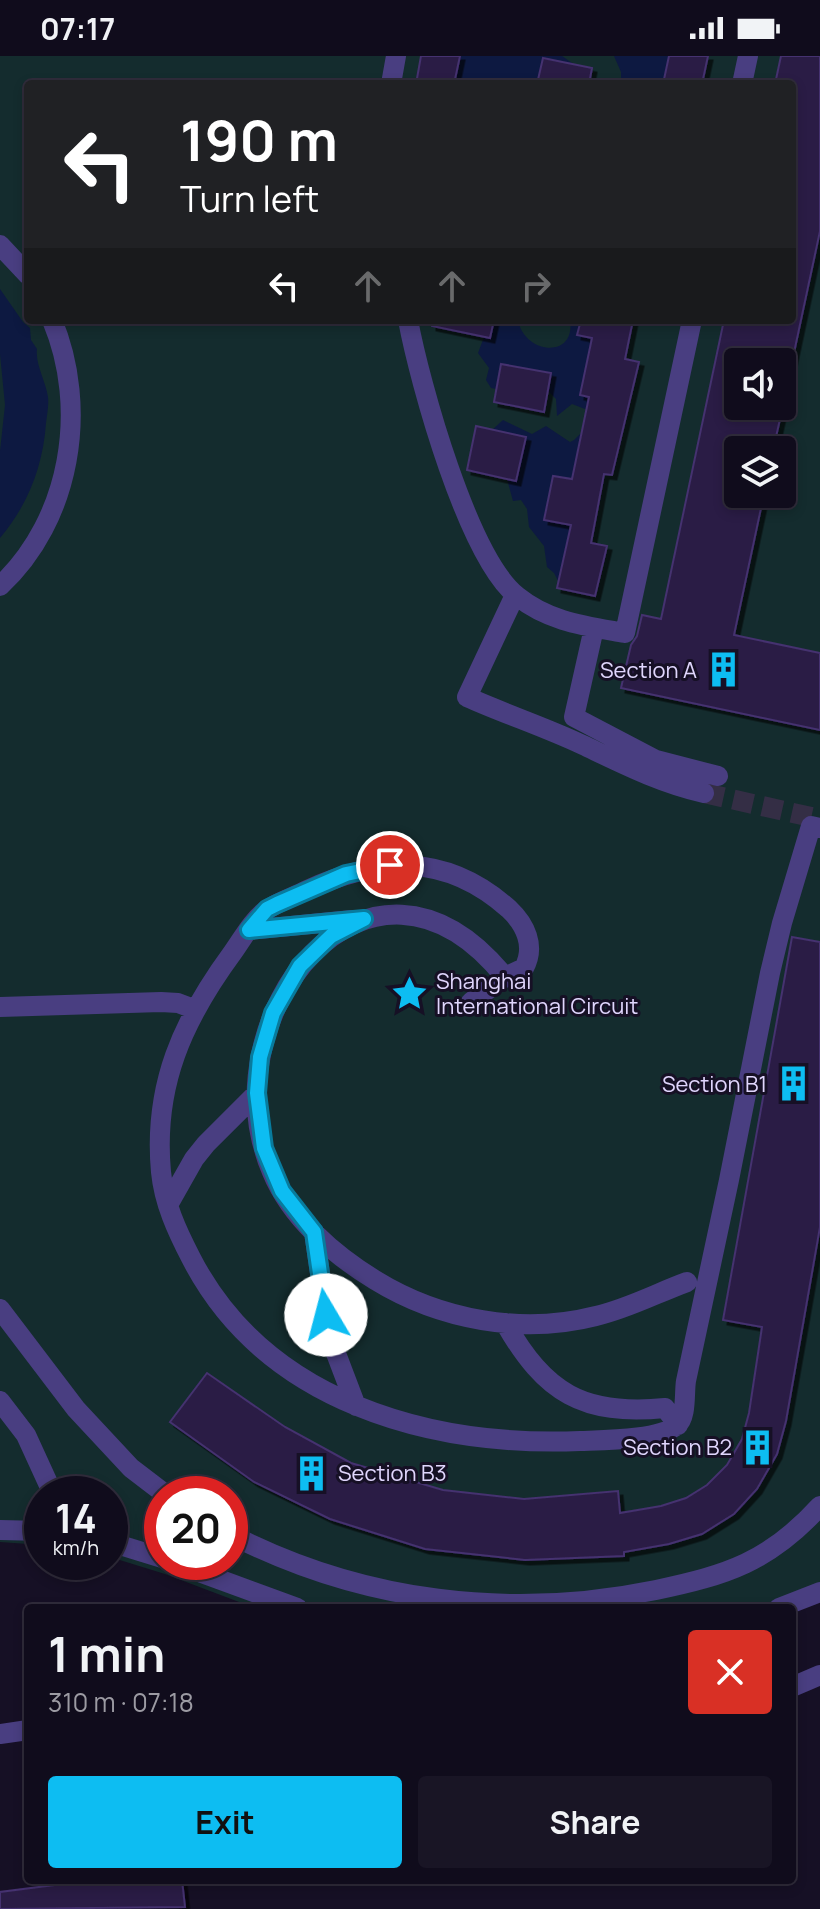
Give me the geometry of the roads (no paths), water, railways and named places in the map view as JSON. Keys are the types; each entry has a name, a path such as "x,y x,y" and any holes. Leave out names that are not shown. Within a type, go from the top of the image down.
{"street":[{"path":"392,80 396,56"},
{"path":"743,80 748,56"},
{"path":"0,245 24,271"},
{"path":"0,586 35,544 47,523 63,478 71,422 70,390 62,348 53,324"},
{"path":"409,324 436,425 473,528 501,581 515,595 547,616 567,623 625,633 691,324"},
{"path":"515,595 467,697 585,746 633,770 704,793"},
{"path":"594,628 574,717 656,760 718,776"},
{"path":"471,1002 505,977 519,972 527,962 529,947 523,924 504,905 478,887 450,874 428,868 390,865 346,874 267,909 194,1009 170,1067 161,1120 161,1172 168,1205 185,1248 225,1312 247,1335 298,1377 330,1396 356,1406 441,1429 521,1440 600,1440 649,1434 678,1425 683,1414 686,1381 782,923 811,826 820,828"},
{"path":"249,930 415,915 434,920 473,943 505,977"},
{"path":"364,919 331,936 314,951 285,989 264,1038 257,1093 264,1148 272,1172 298,1215 362,1272 391,1290 459,1316 540,1325 600,1316 687,1282"},
{"path":"0,1007 161,1002 178,1003 194,1009"},
{"path":"168,1205 206,1144 257,1093"},
{"path":"314,1232 329,1335 356,1406"},
{"path":"0,1309 76,1409 144,1478"},
{"path":"505,1323 534,1367 567,1394 620,1410 665,1408 678,1425"},
{"path":"0,1401 26,1435 45,1476"},
{"path":"559,1604 713,1578 745,1566 779,1544 820,1506"},
{"path":"0,1530 24,1531"},
{"path":"248,1543 304,1567 381,1590 470,1603 510,1604"},
{"path":"219,1580 281,1604"},
{"path":"789,1604 820,1592"},
{"path":"796,1685 820,1675"},
{"path":"0,1734 24,1731"}],"water":[{"path":"460,56 562,56 575,65 543,58 538,80 455,80"},
{"path":"614,56 669,56 665,77 679,80 621,80"},
{"path":"0,289 30,328 48,403 38,470 19,512 0,538 0,451 5,405 0,354"},
{"path":"493,324 519,324 530,340 548,348 558,347 570,333 570,324 580,324 578,335 606,341 607,400 585,409 572,404 557,416 556,399 548,391 551,373 502,364 496,389 491,388 486,380 489,368 478,353 484,337 490,338"},
{"path":"503,420 532,434 546,426 570,442 582,432 582,481 553,476 544,520 584,528 568,538 558,581 547,567 544,546 529,527 527,509 521,500 513,501 507,479 516,480 525,437 492,430"}],"tunnel":[{"path":"704,793 820,819"}],"place":[{"name":"Section A","path":"723,670"},
{"name":"Shanghai International Circuit","path":"410,994"},
{"name":"Section B1","path":"793,1084"},
{"name":"Section B2","path":"758,1447"},
{"name":"Section B3","path":"312,1473"}]}
